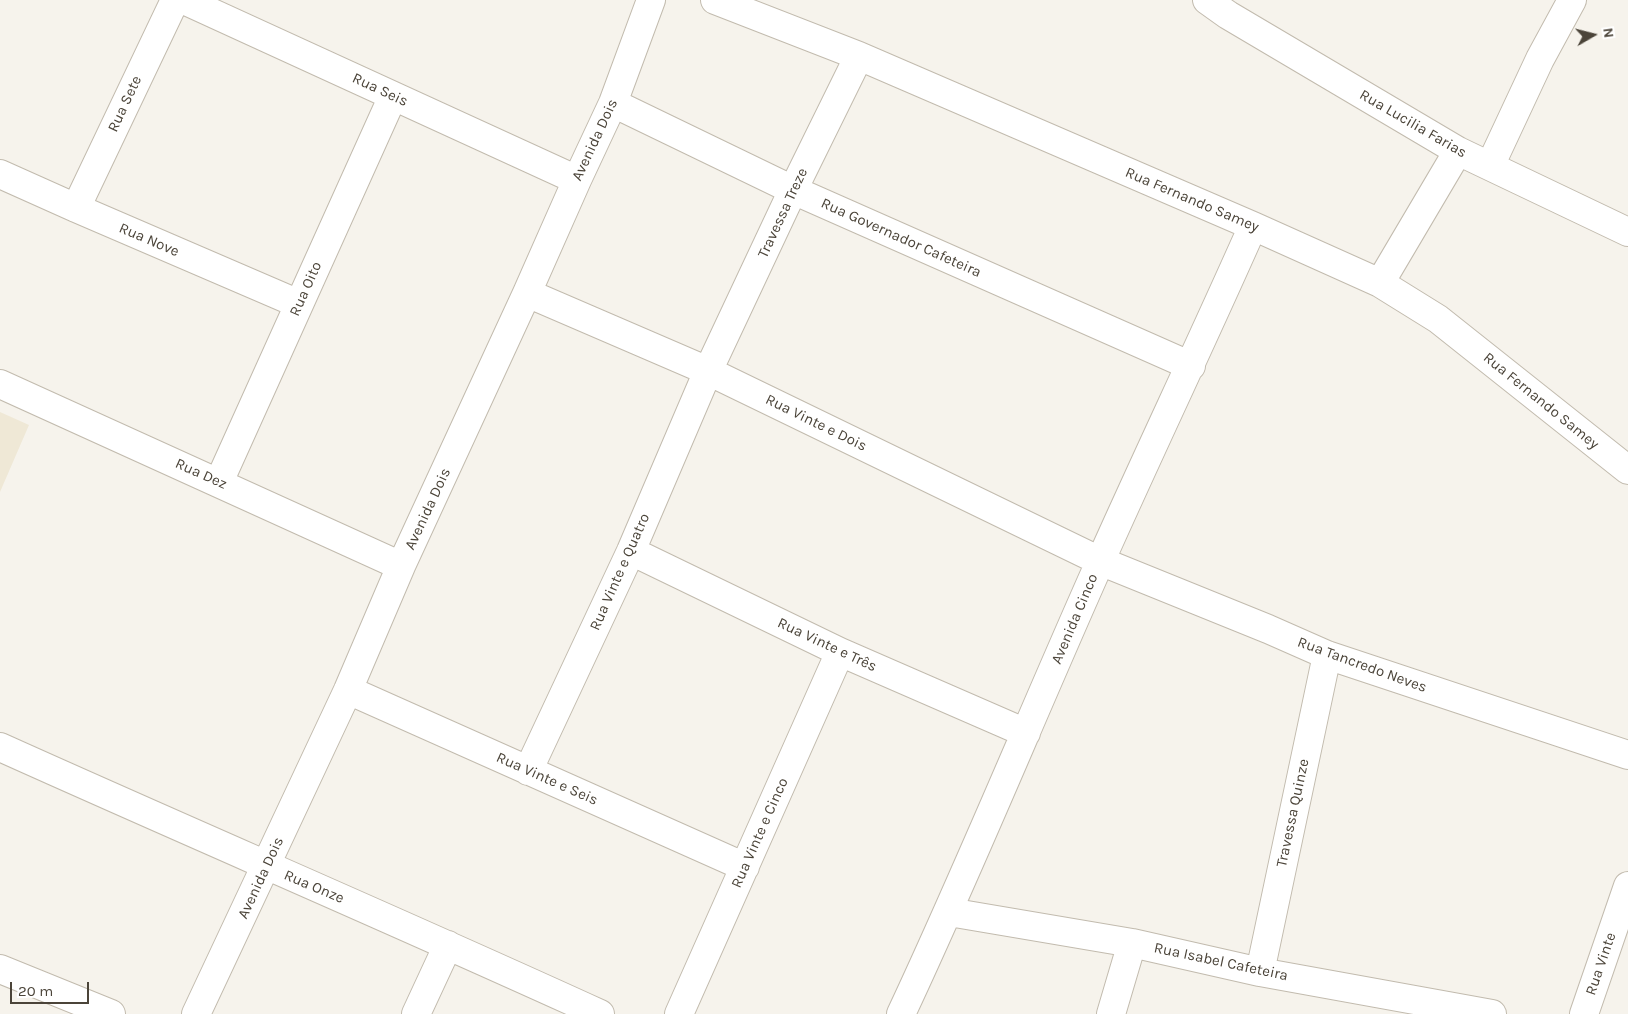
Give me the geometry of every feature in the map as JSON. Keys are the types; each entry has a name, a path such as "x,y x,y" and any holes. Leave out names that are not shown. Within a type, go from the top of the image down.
{"street":[{"name":"Rua Sete","path":"76,208 175,0"},
{"name":"Rua Seis","path":"184,0 577,180"},
{"name":"Avenida Dois","path":"196,1014 348,690 401,566 613,103 651,0"},
{"name":"Rua Fernando Samey","path":"715,0 859,56 1253,226 1380,283 1438,318 1628,470"},
{"name":"Rua Lucilia Farias","path":"1207,0 1228,15 1458,151 1628,232"},
{"path":"1490,166 1540,59 1572,0"},
{"name":"Travessa Treze","path":"708,371 793,190 859,56"},
{"name":"Rua Oito","path":"219,482 393,96"},
{"name":"Rua Governador Cafeteira","path":"613,103 793,190 1191,366"},
{"path":"1380,283 1458,151"},
{"name":"Rua Nove","path":"0,174 299,304"},
{"name":"Avenida Cinco","path":"901,1014 949,912 1100,561 1191,366 1253,226"},
{"name":"Rua Vinte e Dois","path":"527,293 708,371 1100,561"},
{"name":"Rua Vinte e Quatro","path":"528,771 630,552 708,371"},
{"name":"Rua Dez","path":"0,384 401,566"},
{"name":"Rua Vinte e Três","path":"630,552 840,652 1026,733"},
{"name":"Rua Tancredo Neves","path":"1100,561 1327,655 1628,755"},
{"name":"Rua Vinte e Cinco","path":"679,1014 840,652"},
{"name":"Travessa Quinze","path":"1260,972 1327,655"},
{"name":"Rua Vinte e Seis","path":"348,690 745,867"},
{"name":"Rua Onze","path":"0,747 600,1014"},
{"name":"Rua Vinte","path":"1584,1014 1628,886"},
{"name":"Rua Isabel Cafeteira","path":"949,912 1132,943 1260,972 1492,1014"},
{"path":"1111,1014 1132,943"},
{"path":"416,1014 448,945"},
{"path":"0,969 111,1014"}],"shaded area":[{"path":"0,412 29,425 0,492"}]}
